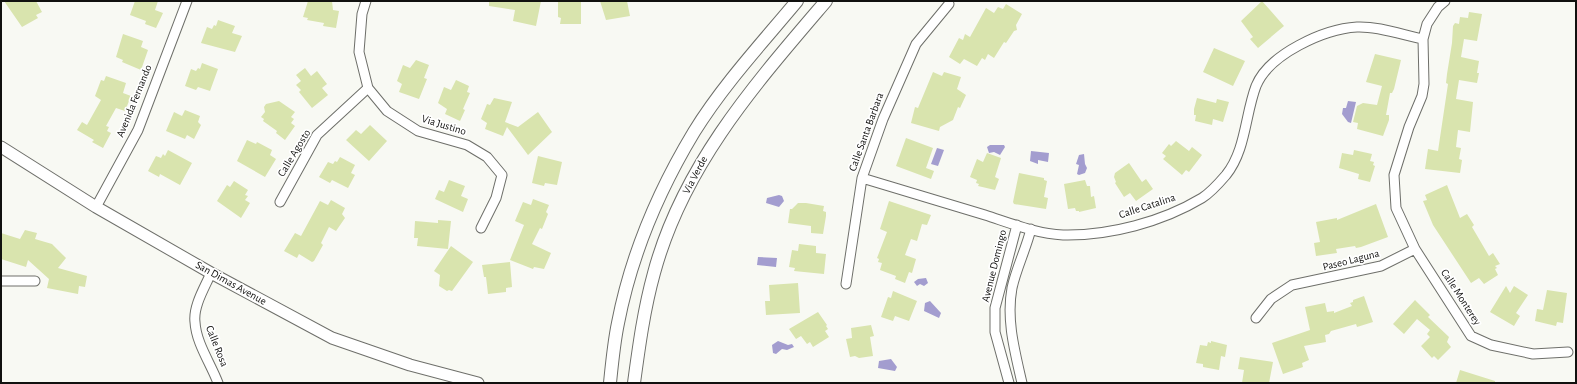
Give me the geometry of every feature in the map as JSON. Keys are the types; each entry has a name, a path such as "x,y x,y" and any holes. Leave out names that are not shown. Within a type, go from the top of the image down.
{"main road":[{"name":"Via Verde","path":"610,383 618,324 624,297 645,230 668,178 695,131 729,83 797,1"},
{"name":"Via Verde","path":"634,383 641,331 654,272 668,233 689,184 713,143 741,103 826,1"}],"street":[{"name":"Avenida Fernando","path":"96,207 138,130 187,1"},
{"name":"Via Justino","path":"366,1 362,14 359,52 368,88 387,111 418,131 467,145 487,157 502,175 496,198 481,228"},
{"path":"1415,249 1396,208 1394,175 1409,127 1422,96 1424,84 1424,39 1427,24 1445,1"},
{"name":"Calle Santa Barbara","path":"846,284 862,178 893,94 916,44 949,4"},
{"name":"Calle Catalina","path":"862,178 1031,229 1062,235 1098,233 1172,213 1204,198 1227,174 1240,147 1248,112 1257,84 1270,65 1291,50 1331,32 1358,27 1424,39"},
{"name":"Calle Agosto","path":"280,202 317,135 368,88"},
{"name":"San Dimas Avenue","path":"1,147 96,207 211,273 332,338 410,365 478,383"},
{"name":"Avenue Domingo","path":"1009,383 995,332 995,308 1017,225"},
{"path":"1022,383 1014,349 1010,314 1012,288 1031,229"},
{"name":"Paseo Laguna","path":"1256,318 1271,299 1292,285 1381,266 1415,249"},
{"name":"Calle Monterey","path":"1415,249 1471,336 1491,345 1533,354 1568,352"},
{"name":"Calle Rosa","path":"211,273 197,307 195,322 198,337 218,383"},
{"path":"1,281 34,281"}],"shaded area":[{"path":"1348,101 1356,102 1351,123 1348,122 1342,114 1343,108 1346,108"},
{"path":"990,145 1004,145 1005,147 1000,155 994,152 989,153 987,147"},
{"path":"937,148 944,150 938,166 931,164"},
{"path":"1031,151 1049,153 1048,162 1038,160 1038,164 1030,161"},
{"path":"1084,154 1087,168 1085,173 1079,175 1077,174 1079,165 1076,164 1079,155"},
{"path":"779,195 782,196 784,201 779,207 766,203 767,198"},
{"path":"758,257 777,258 776,267 757,265"},
{"path":"926,278 928,283 924,286 920,284 917,286 914,282 918,279"},
{"path":"930,301 941,313 939,318 924,311 925,303"},
{"path":"778,341 788,345 792,344 794,347 787,350 782,349 776,354 773,353 772,345"},
{"path":"891,359 897,367 895,371 878,368 879,361"}],"building":[{"path":"4,1 36,1 42,12 36,15 38,18 22,27"},
{"path":"135,1 158,1 155,10 163,13 156,28 145,24 146,21 130,15"},
{"path":"308,1 332,1 333,10 339,11 336,28 323,26 324,23 307,20 308,18 303,17"},
{"path":"489,1 541,1 536,26 513,21 515,10 489,6"},
{"path":"558,1 581,1 581,24 560,24 561,18 558,17"},
{"path":"600,1 627,1 630,16 606,20"},
{"path":"1262,1 1284,26 1258,48 1250,39 1253,37 1241,21"},
{"path":"1006,4 1022,14 1016,25 1017,30 1014,31 1006,43 1004,42 994,58 988,54 985,60 982,58 977,66 964,59 960,64 949,57 959,38 963,40 965,34 970,37 986,8 994,13 998,7 1003,9"},
{"path":"1469,12 1482,14 1477,41 1464,39 1461,57 1479,61 1477,73 1479,73 1477,83 1459,80 1456,99 1473,102 1470,132 1458,130 1456,147 1461,148 1459,159 1462,160 1460,173 1425,169 1428,149 1438,151 1448,84 1446,83 1453,26 1455,23 1459,24 1460,17 1468,18"},
{"path":"218,20 235,26 232,33 242,36 235,52 201,43 207,27 212,29 214,25 216,26"},
{"path":"123,34 143,41 141,47 148,50 141,70 122,62 123,60 116,57"},
{"path":"1214,48 1245,61 1233,86 1203,72"},
{"path":"1375,54 1401,60 1394,89 1392,93 1390,93 1386,115 1389,115 1389,120 1383,136 1357,129 1358,123 1353,122 1357,106 1363,103 1377,105 1382,86 1366,82"},
{"path":"416,60 429,65 424,78 427,79 419,99 399,92 402,84 397,81 403,65 410,68"},
{"path":"202,63 218,69 210,91 198,87 196,90 185,86 191,69 196,71 198,68 200,69"},
{"path":"305,68 311,76 317,71 327,84 322,88 328,95 312,108 299,92 301,90 296,85 301,81 296,75"},
{"path":"933,72 942,76 944,72 961,77 957,89 966,95 960,108 958,107 953,120 940,127 939,131 911,123 915,107 918,108"},
{"path":"106,76 126,83 123,93 131,96 125,111 116,108 106,126 109,127 107,131 111,133 103,148 92,142 94,140 77,130 82,122 87,125 101,100 95,96 101,80 104,81"},
{"path":"456,80 469,86 467,92 470,93 463,109 465,110 460,121 445,114 447,109 438,103 444,87 451,90"},
{"path":"494,98 512,102 505,122 518,127 538,112 552,132 528,155 507,127 503,136 485,129 487,123 481,119 487,104 490,105"},
{"path":"1197,98 1216,103 1217,99 1229,102 1223,122 1213,119 1212,125 1195,121 1196,115 1194,115 1194,109"},
{"path":"279,101 295,112 291,117 294,119 291,123 295,126 285,140 276,133 277,131 263,121 264,119 261,117 265,112 264,107 266,104"},
{"path":"185,110 200,116 198,122 201,125 194,139 187,135 185,139 166,131 174,112 182,116"},
{"path":"370,125 387,141 369,161 346,140 356,130 361,134"},
{"path":"906,138 933,148 926,168 934,171 931,179 896,166"},
{"path":"247,140 256,144 257,142 272,150 270,155 276,159 265,177 237,161"},
{"path":"1176,141 1189,151 1192,147 1202,155 1189,172 1186,170 1182,175 1163,159 1166,156 1162,153 1169,144 1171,146"},
{"path":"168,150 192,163 180,185 160,174 159,177 148,171 156,156 161,158 163,154 165,156"},
{"path":"1354,150 1372,154 1370,161 1374,162 1373,165 1375,166 1370,182 1358,179 1359,174 1339,168 1342,153 1353,155"},
{"path":"987,153 1001,158 995,177 999,179 995,190 978,186 979,184 976,183 977,180 970,177 977,159 983,162"},
{"path":"538,156 562,162 557,185 545,183 544,186 532,183"},
{"path":"340,157 355,165 351,173 355,175 348,188 332,180 330,183 319,177 328,162 333,164 335,161 337,162"},
{"path":"1129,163 1142,182 1146,179 1153,189 1136,201 1130,193 1124,197 1115,183 1115,173"},
{"path":"1019,173 1044,178 1044,180 1047,181 1044,197 1048,198 1046,209 1014,204 1013,202"},
{"path":"449,180 465,186 461,196 468,199 463,212 435,199 439,190 444,192"},
{"path":"1085,180 1087,186 1090,186 1091,197 1094,196 1096,208 1079,212 1076,211 1075,208 1068,209 1064,184"},
{"path":"234,181 248,190 245,195 248,196 245,200 250,203 241,218 217,201 227,185 230,187"},
{"path":"1447,185 1460,218 1467,214 1474,225 1472,227 1489,256 1493,253 1500,264 1495,266 1497,268 1495,269 1498,275 1484,284 1479,278 1471,283 1433,225 1423,201 1427,200 1425,195"},
{"path":"533,199 549,205 546,212 548,214 542,229 540,228 532,244 551,253 544,269 534,267 533,269 510,260 524,225 515,221 523,202 531,205"},
{"path":"331,200 345,208 342,214 345,218 336,231 329,227 321,243 323,245 314,261 312,262 299,254 297,258 284,251 295,233 301,236 320,201 328,205"},
{"path":"889,201 931,215 927,225 922,224 917,241 911,239 905,255 916,259 912,273 909,272 905,283 895,279 896,276 880,270 882,263 878,262 879,259 877,258 887,232 880,229"},
{"path":"798,203 824,206 823,211 826,212 826,216 823,234 811,233 811,226 788,223 790,209"},
{"path":"1376,204 1388,237 1361,247 1356,248 1355,246 1336,249 1337,253 1316,256 1314,243 1320,242 1316,222 1337,218 1337,220"},
{"path":"438,220 451,221 448,249 417,246 418,238 414,238 415,221 438,223"},
{"path":"25,230 37,233 35,239 52,244 66,258 58,268 87,276 85,287 79,286 78,294 47,288 49,279 28,260 26,267 1,259 1,233 20,239"},
{"path":"799,244 816,246 816,253 826,254 824,274 794,271 795,268 789,267 792,250 798,251"},
{"path":"451,246 473,262 452,291 447,291 439,286 440,275 434,271"},
{"path":"510,262 512,287 506,288 506,292 488,294 486,277 484,277 482,265"},
{"path":"798,283 800,313 766,315 765,301 770,301 769,285"},
{"path":"1506,286 1510,293 1514,286 1528,295 1516,313 1520,316 1514,326 1490,312"},
{"path":"1547,290 1567,293 1563,323 1557,322 1556,326 1535,321 1537,309 1543,310"},
{"path":"893,291 917,301 909,321 895,316 893,321 881,317 888,297 891,298"},
{"path":"1364,296 1373,322 1357,327 1356,324 1331,331 1329,334 1325,335 1326,342 1304,346 1309,360 1302,363 1303,367 1283,374 1272,343 1310,330 1305,307 1325,303 1327,312 1334,311 1334,313 1352,306 1350,303 1353,302 1353,300"},
{"path":"1415,300 1430,315 1428,317 1449,337 1447,342 1451,347 1438,360 1434,356 1432,358 1421,346 1430,337 1427,334 1430,330 1417,319 1404,334 1393,324"},
{"path":"818,312 827,325 826,326 828,329 825,331 829,337 813,347 810,342 807,344 801,336 796,339 789,329"},
{"path":"871,325 874,336 870,337 873,356 859,358 855,356 850,357 846,339 852,338 851,328"},
{"path":"1211,341 1227,345 1225,357 1221,356 1219,370 1203,367 1203,364 1196,363 1200,345 1207,346 1208,342 1211,343"},
{"path":"1240,357 1273,362 1269,383 1242,383 1244,370 1238,369"},
{"path":"1460,370 1495,381 1495,383 1456,383"}]}
